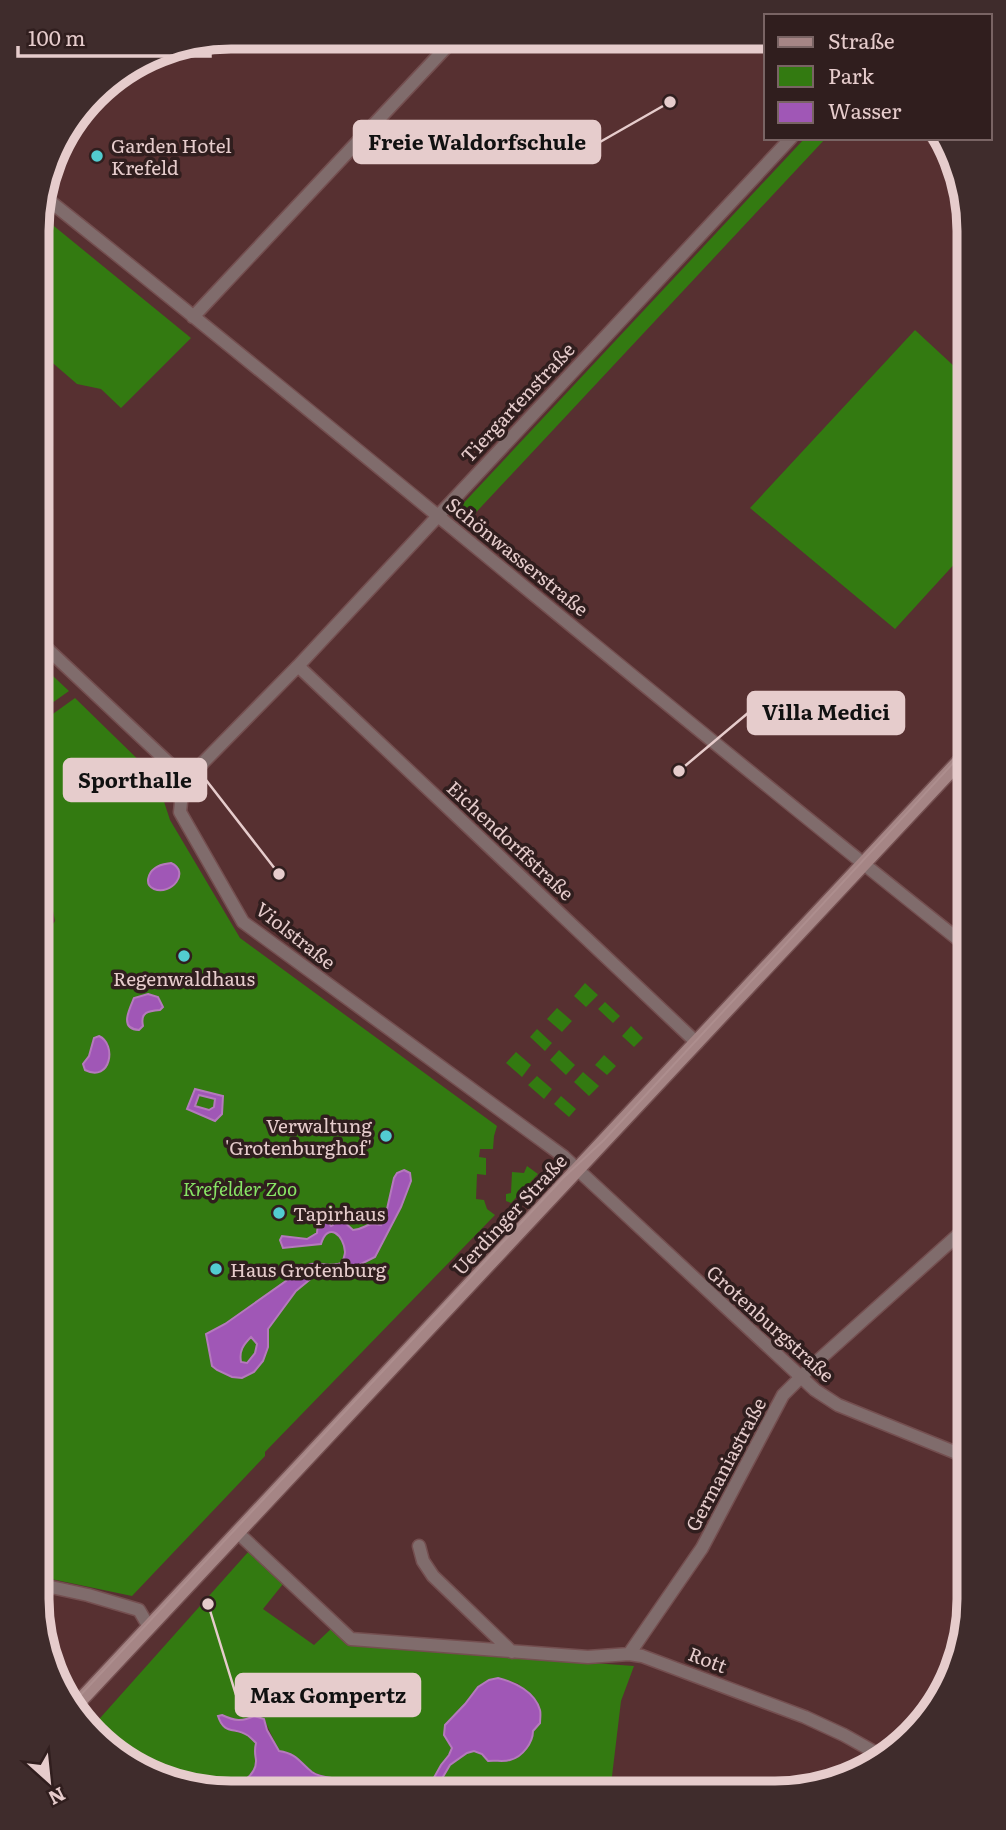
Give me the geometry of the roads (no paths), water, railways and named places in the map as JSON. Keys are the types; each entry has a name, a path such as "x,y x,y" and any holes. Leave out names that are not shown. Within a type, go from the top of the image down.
{"main road":[{"name":"Uerdinger Straße","path":"80,1700 957,764"}],"street":[{"path":"193,317 445,49"},
{"name":"Tiergartenstraße","path":"183,783 298,666 789,140"},
{"name":"Schönwasserstraße","path":"51,203 438,514 957,938"},
{"path":"49,650 172,766 183,783"},
{"name":"Eichendorffstraße","path":"298,666 697,1043"},
{"name":"Violstraße","path":"183,783 180,812 243,922 578,1169"},
{"name":"Grotenburgstraße","path":"578,1169 800,1378 838,1405 957,1453"},
{"name":"Germaniastraße","path":"629,1654 702,1548 780,1400 800,1378 957,1236"},
{"name":"Rott","path":"237,1532 351,1639 588,1657 629,1654 651,1659 806,1717 874,1752"},
{"path":"419,1546 423,1561 433,1576 512,1652"},
{"path":"49,1587 139,1610 149,1627"}],"water":[{"path":"171,863 179,872 176,882 167,889 151,887 148,879 153,870"},
{"path":"148,994 158,997 163,1007 146,1013 143,1026 139,1030 133,1029 127,1023 127,1018 134,998"},
{"path":"99,1036 105,1040 109,1054 106,1067 94,1073 85,1070 83,1064 89,1056 94,1038"},
{"path":"195,1089 223,1096 222,1114 215,1121 187,1109","holes":["199,1095 215,1099 214,1107 209,1110 195,1106"]},
{"path":"404,1170 410,1173 411,1181 375,1257 345,1272 313,1277 296,1291 268,1329 268,1347 263,1361 254,1372 242,1378 232,1377 212,1366 206,1334 225,1324 310,1264 342,1263 344,1246 335,1233 328,1233 321,1244 283,1248 280,1240 282,1236 307,1239 317,1233 318,1222 328,1222 331,1226 332,1220 336,1218 353,1230 371,1224 381,1225 397,1173","holes":["251,1337 257,1344 255,1353 247,1363 241,1362 241,1351 248,1340"]},
{"path":"498,1678 511,1682 534,1698 540,1712 540,1723 533,1731 529,1744 519,1756 508,1761 488,1761 482,1754 474,1751 467,1753 450,1765 441,1781 432,1781 452,1748 444,1735 445,1725 478,1687"},
{"path":"218,1716 238,1720 254,1716 264,1719 279,1751 294,1756 316,1774 345,1781 243,1781 255,1766 256,1743 248,1735 223,1726"}],"tram line":[{"path":"78,1697 563,1178 604,1140 957,759"}],"place":[{"name":"Freie Waldorfschule","path":"670,102"},
{"name":"Garden Hotel Krefeld","path":"97,156"},
{"name":"Villa Medici","path":"679,771"},
{"name":"Sporthalle","path":"279,874"},
{"name":"Regenwaldhaus","path":"184,956"},
{"name":"Verwaltung 'Grotenburghof'","path":"386,1136"},
{"name":"Tapirhaus","path":"279,1213"},
{"name":"Haus Grotenburg","path":"216,1269"},
{"name":"Max Gompertz","path":"208,1604"}],"park label":[{"name":"Krefelder Zoo","path":"240,1188"}]}
